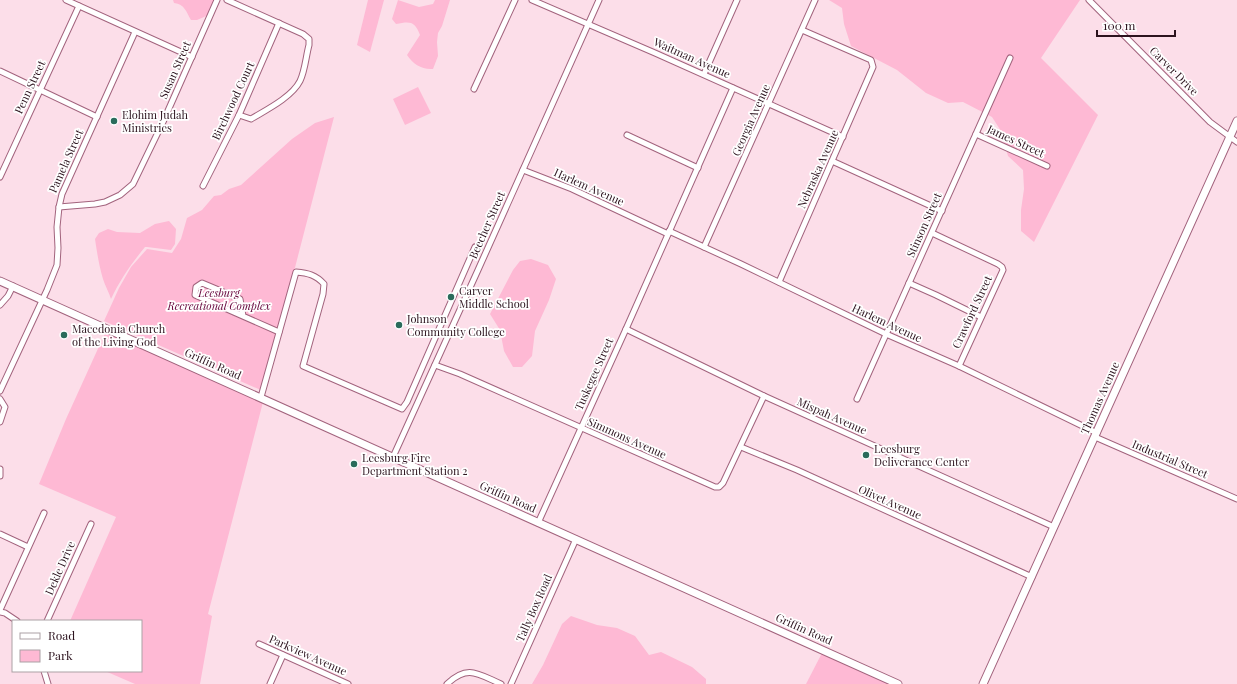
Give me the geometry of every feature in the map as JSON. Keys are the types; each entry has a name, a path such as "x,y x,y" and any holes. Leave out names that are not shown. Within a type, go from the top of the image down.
{"street":[{"path":"66,0 192,57"},
{"name":"Susan Street","path":"59,207 105,202 120,195 133,184 217,0"},
{"path":"227,0 279,22 303,34 309,39 309,45 300,81 293,91 251,119 239,115"},
{"path":"474,89 515,0"},
{"name":"Waitman Avenue","path":"532,0 704,74 843,137"},
{"name":"Beecher Street","path":"393,457 599,0"},
{"path":"704,74 737,0"},
{"name":"Georgia Avenue","path":"704,247 815,0"},
{"name":"Carver Drive","path":"1089,0 1210,122 1237,142"},
{"name":"Penn Street","path":"0,178 79,6"},
{"name":"Birchwood Court","path":"203,186 239,115 279,22"},
{"name":"Nebraska Avenue","path":"779,282 872,69 871,60 802,30"},
{"name":"Pamela Street","path":"0,391 57,265 57,227 62,194 135,32"},
{"name":"Stinson Street","path":"856,400 1010,58"},
{"path":"0,71 97,117"},
{"name":"Tuskegee Street","path":"538,523 733,88"},
{"name":"Thomas Avenue","path":"983,684 1237,121"},
{"name":"James Street","path":"976,134 1047,166"},
{"path":"627,135 698,168"},
{"path":"832,161 942,211"},
{"name":"Harlem Avenue","path":"522,170 572,189 669,233 704,247 886,334 959,366 1096,435"},
{"name":"Crawford Street","path":"932,233 1002,267 959,366"},
{"path":"261,397 296,272 307,273 318,278 324,284 323,294 303,366 402,409 407,402 475,247"},
{"name":"Griffin Road","path":"0,281 898,684"},
{"path":"243,316 240,299 202,283 196,287 195,295 279,332"},
{"path":"909,283 981,317"},
{"path":"0,305 8,296 13,286"},
{"name":"Mispah Avenue","path":"626,329 764,396 1054,527"},
{"name":"Simmons Avenue","path":"435,365 460,374 712,487 719,487 722,484 741,447"},
{"path":"741,447 764,396"},
{"path":"0,399 5,407 0,422"},
{"name":"Industrial Street","path":"1096,435 1237,499"},
{"name":"Olivet Avenue","path":"741,447 797,470 1032,577"},
{"path":"0,469 0,476"},
{"path":"16,620 0,611 44,513"},
{"name":"Dekle Drive","path":"47,620 91,524"},
{"path":"0,534 28,547"},
{"name":"Tally Box Road","path":"511,684 576,539"},
{"name":"Parkview Avenue","path":"259,644 348,684"},
{"path":"270,684 283,655"},
{"path":"44,672 48,684"},
{"path":"447,684 458,675 467,672 479,674 501,684"}],"green space":[{"path":"173,0 217,0 211,14 197,20 191,20 183,7 174,3"},
{"path":"368,0 384,0 370,52 357,45"},
{"path":"398,0 419,7 433,4 435,0 450,0 442,26 438,33 438,56 433,69 418,66 407,55 420,35 416,27 411,23 405,22 396,24 392,19"},
{"path":"829,0 1080,0 1041,58 1098,115 1034,242 1021,231 1021,210 1024,189 1023,170 1008,156 1001,131 992,117 963,102 948,103 926,93 897,70 851,46 844,24 842,8"},
{"path":"418,87 431,113 405,125 393,99"},
{"name":"Leesburg Recreational Complex","path":"334,117 263,391 104,321 119,288 131,267 147,249 172,253 181,239 187,218 202,210 214,196 221,195 229,189 241,185 292,139 315,123"},
{"path":"169,221 176,229 175,244 171,250 145,247 126,272 111,299 103,279 98,259 95,239 99,233 108,229 117,232 140,233 155,224"},
{"path":"531,259 548,265 556,279 549,300 535,331 532,356 522,367 513,367 504,351 500,330 490,314 513,270 520,261"},
{"path":"106,331 263,402 208,614 212,616 200,684 135,684 107,672 142,672 142,620 70,620 116,517 39,484 66,419"},
{"path":"571,616 597,625 617,628 635,636 649,655 661,652 692,667 706,679 706,684 532,684 543,665 562,624"},
{"path":"822,653 891,684 806,684"}],"place":[{"name":"Elohim Judah Ministries","path":"114,121"},
{"name":"Carver Middle School","path":"451,297"},
{"name":"Johnson Community College","path":"399,325"},
{"name":"Macedonia Church of the Living God","path":"64,335"},
{"name":"Leesburg Deliverance Center","path":"866,455"},
{"name":"Leesburg Fire Department Station 2","path":"354,464"}]}
